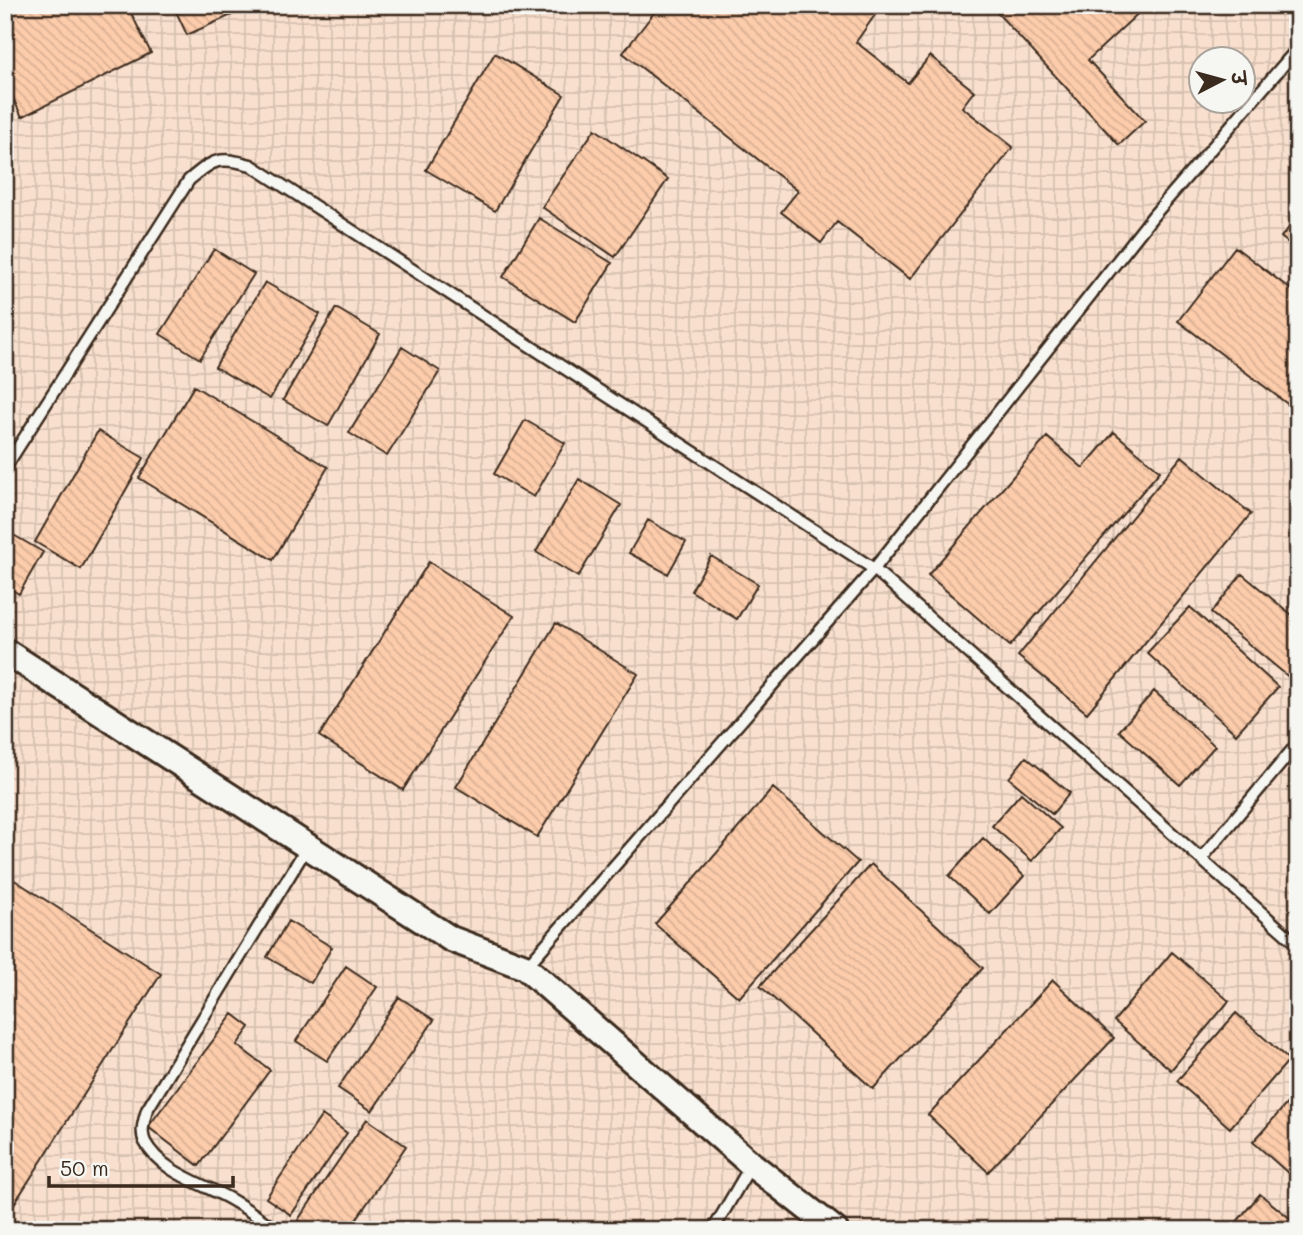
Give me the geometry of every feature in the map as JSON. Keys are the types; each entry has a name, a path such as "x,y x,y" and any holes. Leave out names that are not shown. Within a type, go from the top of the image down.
{"street":[{"path":"5,651 451,940 525,967 751,1164 835,1230"}],"lane":[{"path":"525,967 874,569 1153,216 1298,47"},
{"path":"5,468 189,180 209,163 229,159 251,165 874,569 1298,944"},
{"path":"1202,858 1298,743"},
{"path":"276,1230 238,1203 160,1160 144,1139 143,1125 147,1110 307,846"},
{"path":"713,1230 751,1164"}],"shaded area":[{"path":"5,5 1298,5 1298,1230 5,1230"}],"building":[{"path":"5,5 127,5 151,53 22,117 5,82"},
{"path":"173,5 254,5 187,35"},
{"path":"660,5 882,5 856,42 908,83 930,56 974,91 962,107 1013,147 910,279 837,222 821,243 781,212 798,191 623,53"},
{"path":"990,5 1147,5 1088,60 1145,121 1119,145"},
{"path":"495,53 564,95 495,211 426,170"},
{"path":"595,129 668,179 615,257 542,207"},
{"path":"1298,217 1298,251 1281,237"},
{"path":"539,218 612,263 575,322 503,277"},
{"path":"1235,247 1298,295 1298,412 1178,321"},
{"path":"214,249 254,274 200,359 160,334"},
{"path":"265,282 320,314 270,399 215,367"},
{"path":"336,308 380,334 328,426 283,400"},
{"path":"402,347 440,371 387,456 349,433"},
{"path":"194,386 328,467 273,560 139,478"},
{"path":"525,420 565,443 534,497 494,474"},
{"path":"98,431 144,458 81,569 35,542"},
{"path":"1114,432 1160,471 1010,646 928,575 1047,437 1083,468"},
{"path":"1182,456 1251,514 1087,713 1018,656"},
{"path":"579,479 621,505 578,577 536,552"},
{"path":"648,520 686,542 668,574 629,553"},
{"path":"10,533 43,552 19,594 5,586 5,540"},
{"path":"711,556 758,584 737,619 691,591"},
{"path":"429,562 514,616 403,790 319,736"},
{"path":"1242,574 1298,620 1298,668 1290,678 1211,613"},
{"path":"1190,607 1278,687 1236,734 1147,653"},
{"path":"556,623 638,674 537,837 456,787"},
{"path":"1154,691 1215,746 1180,785 1119,731"},
{"path":"1026,757 1070,793 1052,814 1009,778"},
{"path":"773,788 858,862 739,998 655,924"},
{"path":"1021,793 1061,828 1032,861 992,826"},
{"path":"983,838 1024,876 990,914 949,876"},
{"path":"871,864 983,968 873,1089 760,986"},
{"path":"5,874 161,974 5,1218"},
{"path":"288,921 332,947 311,983 267,957"},
{"path":"1172,952 1229,1001 1171,1070 1114,1021"},
{"path":"346,966 377,987 327,1061 296,1041"},
{"path":"1053,980 1114,1038 988,1172 928,1115"},
{"path":"399,997 434,1020 372,1111 338,1088"},
{"path":"1236,1013 1289,1060 1230,1128 1177,1081"},
{"path":"233,1014 250,1027 237,1045 270,1070 199,1166 148,1127"},
{"path":"1298,1091 1298,1162 1288,1173 1253,1142"},
{"path":"322,1115 347,1133 291,1215 266,1198"},
{"path":"367,1119 406,1146 349,1230 312,1230 298,1220"},
{"path":"1260,1194 1298,1225 1298,1230 1230,1230"}]}
